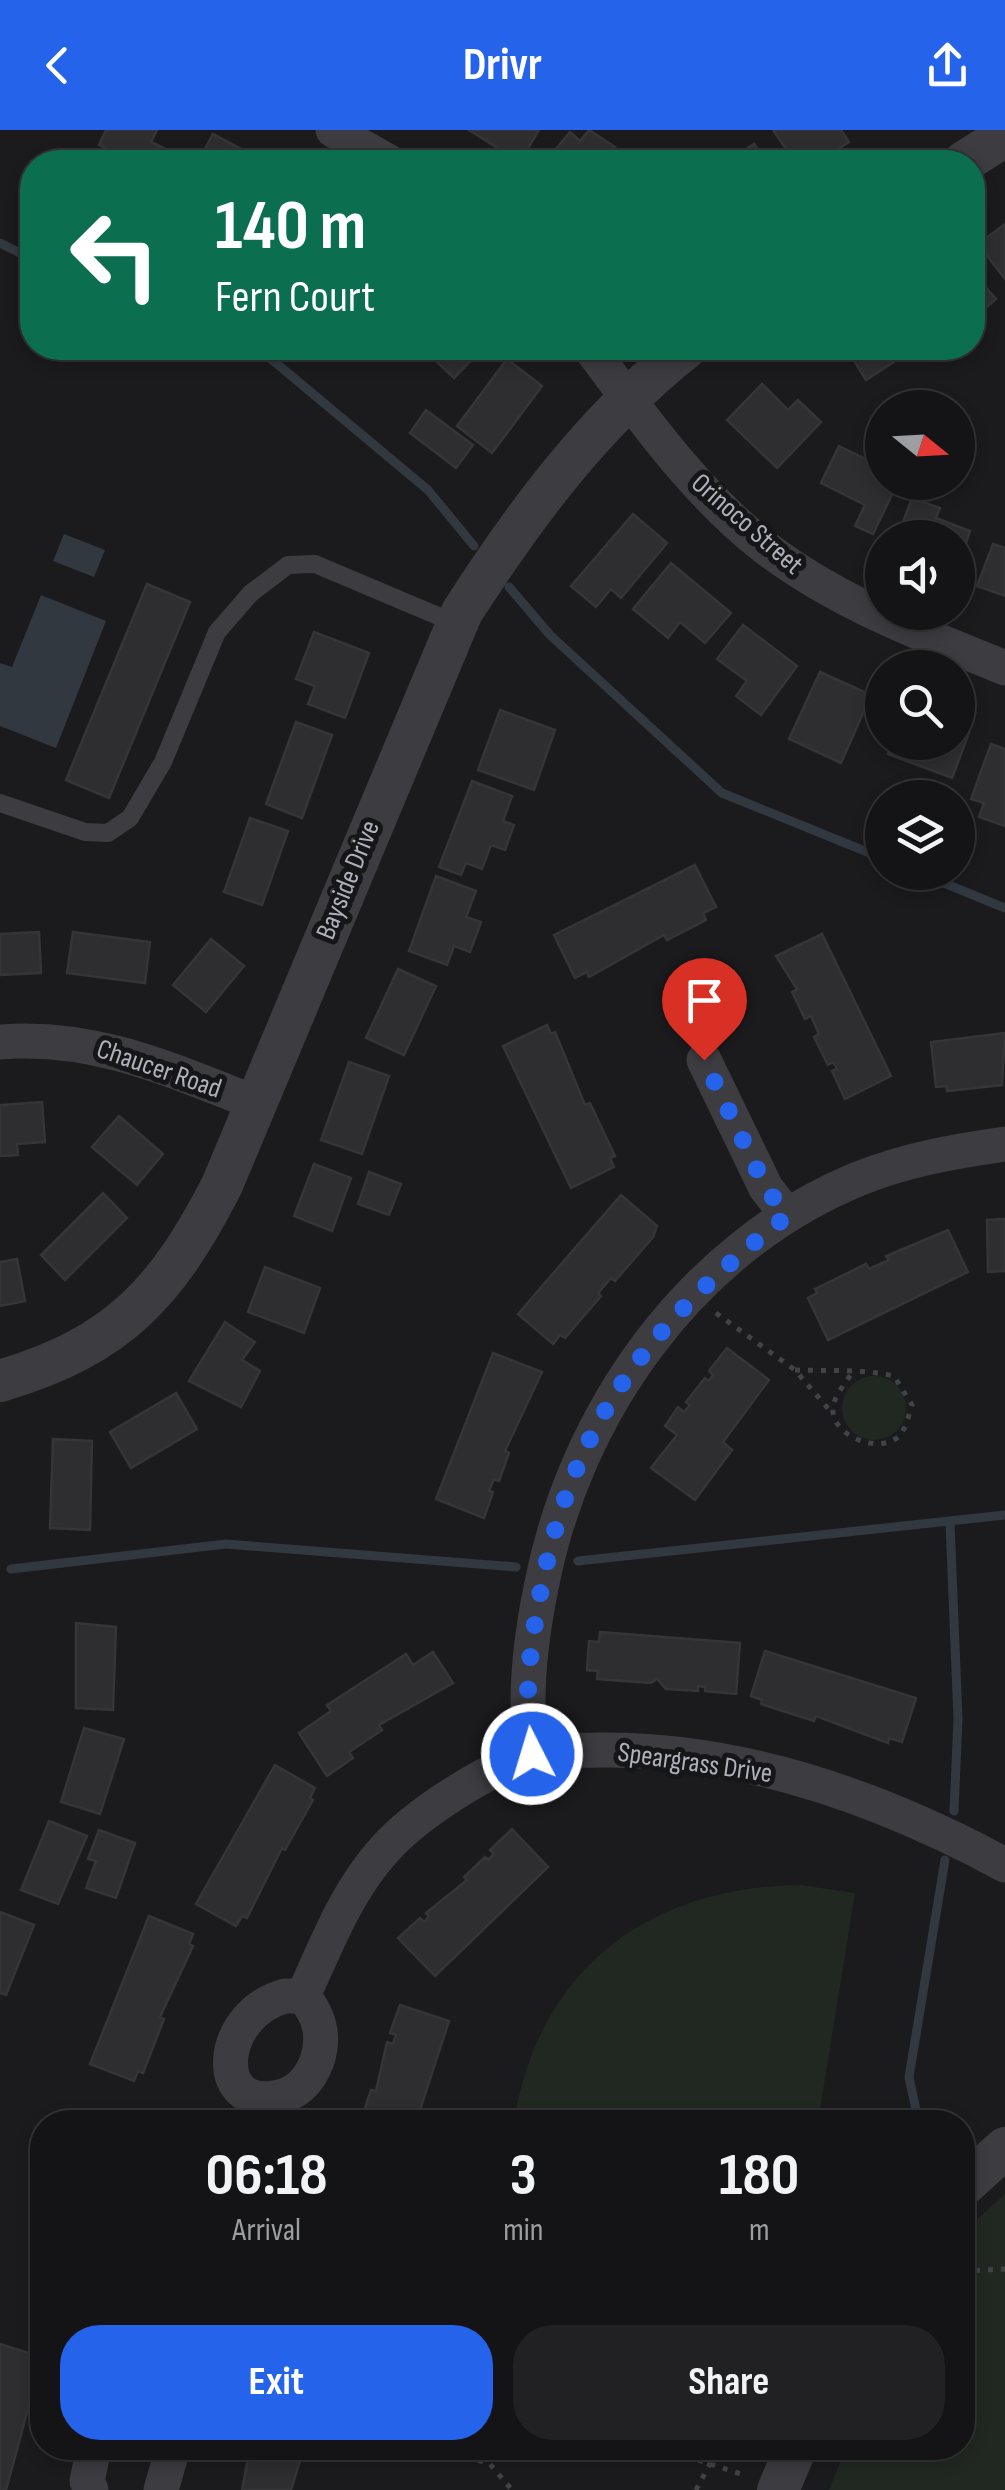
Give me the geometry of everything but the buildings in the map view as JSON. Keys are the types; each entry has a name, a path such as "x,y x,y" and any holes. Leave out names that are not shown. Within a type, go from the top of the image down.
{"street":[{"path":"333,130 368,150"},
{"path":"983,150 1005,136"},
{"name":"Orinoco Street","path":"599,360 683,468 765,547 864,609 1005,668"},
{"name":"Bayside Drive","path":"0,1381 88,1346 132,1315 188,1251 256,1104 457,624 505,546 626,398 672,360"},
{"name":"Chaucer Road","path":"0,1042 75,1042 116,1050 256,1104"},
{"path":"704,1060 766,1188 787,1216"},
{"path":"532,1754 526,1720 534,1622 548,1550 584,1446 614,1390 650,1342 694,1296 787,1216 857,1180 916,1159 1005,1144"},
{"name":"Speargrass Drive","path":"303,1996 341,1911 384,1850 431,1808 532,1754 633,1750 758,1768 872,1802 1005,1865"},
{"path":"975,2175 1005,2148"},
{"path":"91,2460 87,2480 92,2490"},
{"path":"161,2490 170,2460"},
{"path":"760,2482 783,2460"}],"lane":[{"path":"0,803 85,832 108,833 130,818 162,762 217,632 251,593 288,565 315,564 457,624"}],"path":[{"path":"694,1296 795,1370 849,1434 868,1444 884,1444 900,1435 912,1405 894,1376 795,1370"},
{"path":"835,1416 834,1406 853,1371"},
{"path":"975,2270 1005,2269"},
{"path":"473,2460 489,2464 512,2490"},
{"path":"699,2460 760,2482"},
{"path":"696,2490 714,2460"}],"shaded area":[{"path":"64,534 105,550 94,577 53,561"},
{"path":"41,595 106,621 56,748 0,726 0,663 12,667"},
{"path":"874,1376 897,1385 906,1408 897,1431 874,1440 851,1431 842,1408 851,1385"},
{"path":"800,1885 855,1893 820,2110 517,2110 527,2068 548,2021 575,1980 609,1947 649,1921 695,1901 745,1889"},
{"path":"1005,2194 1005,2490 829,2490 841,2460 975,2460 975,2221"}],"waterway":[{"path":"0,243 20,253"},
{"path":"272,360 428,490 474,546"},
{"path":"509,587 550,635 722,793 865,851"},
{"path":"961,890 1005,908"},
{"path":"578,1561 1005,1515"},
{"path":"950,1523 958,1719 954,1811"},
{"path":"11,1569 226,1544 516,1567"},
{"path":"916,2110 909,2077 945,1860"}],"route":[{"path":"532,1754 526,1720 534,1622 548,1550 584,1446 614,1390 650,1342 726,1265 787,1216 766,1188 704,1060"}]}
